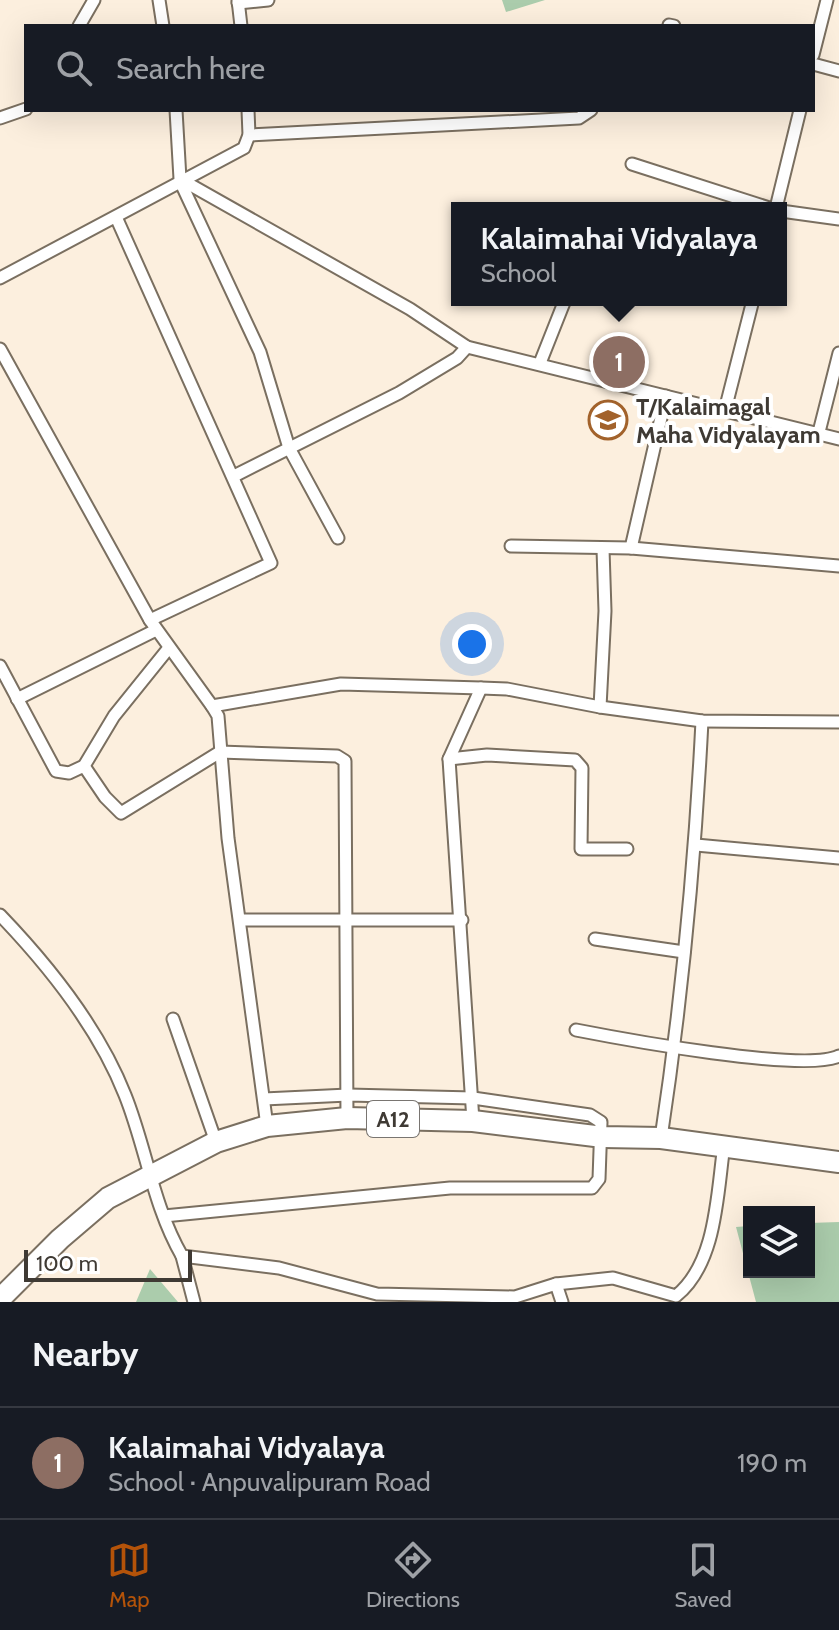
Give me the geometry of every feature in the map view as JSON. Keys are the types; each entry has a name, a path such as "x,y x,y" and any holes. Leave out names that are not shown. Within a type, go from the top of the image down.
{"highway":[{"name":"A12","path":"0,1299 60,1239 108,1198 216,1142 267,1126 347,1118 473,1121 603,1137 661,1138 724,1145 839,1162"}],"street":[{"path":"80,24 94,0"},
{"path":"159,0 163,24"},
{"path":"241,24 238,2 268,0"},
{"path":"815,47 827,0"},
{"path":"815,65 839,71"},
{"path":"0,118 24,110"},
{"path":"176,112 180,179 260,352 289,448 338,538"},
{"path":"0,278 116,217 180,179 244,148 249,135 248,112"},
{"path":"249,135 579,118 588,112"},
{"path":"780,202 800,112"},
{"path":"632,164 750,202"},
{"path":"180,179 410,309 467,347 839,439"},
{"path":"787,211 839,219"},
{"path":"17,699 271,563 116,217"},
{"path":"540,363 563,306"},
{"path":"725,410 751,306"},
{"path":"234,476 399,393 457,358 467,347"},
{"path":"0,349 153,625 218,716 267,1126"},
{"path":"819,432 839,353"},
{"path":"631,548 666,396"},
{"path":"511,546 631,548 839,566"},
{"path":"600,707 605,611 603,549"},
{"path":"0,666 56,771 69,773 84,766 114,716 168,649"},
{"path":"212,706 341,684 507,689 600,707 702,721 839,722"},
{"path":"473,1121 449,759 481,688"},
{"path":"661,1138 696,845 702,721"},
{"path":"84,766 105,797 121,813 220,752 337,756 345,761 347,1118"},
{"path":"449,759 488,755 578,761 582,768 581,849 627,849"},
{"path":"696,845 839,858"},
{"path":"0,915 46,968 89,1029 125,1094 164,1216 182,1256 194,1302"},
{"path":"241,920 462,920"},
{"path":"595,939 684,952"},
{"path":"173,1019 216,1142"},
{"path":"576,1030 674,1048 827,1062 839,1056"},
{"path":"164,1216 450,1188 592,1188 599,1179 603,1137 601,1122 590,1115 473,1098 348,1095 264,1099"},
{"path":"182,1256 279,1268 377,1294 514,1300 556,1284 613,1278 672,1297 683,1291 711,1236 724,1145"},
{"path":"556,1284 562,1302"}],"green space":[{"path":"502,0 545,0 506,12"},
{"path":"839,1222 839,1302 756,1302 750,1278 815,1278 815,1223"},
{"path":"743,1226 743,1253 736,1227"},
{"path":"150,1269 178,1302 136,1302"}],"place":[{"name":"Kalaimahai Vidyalaya","path":"619,362"},
{"name":"T/Kalaimagal Maha Vidyalayam","path":"608,420"}]}
